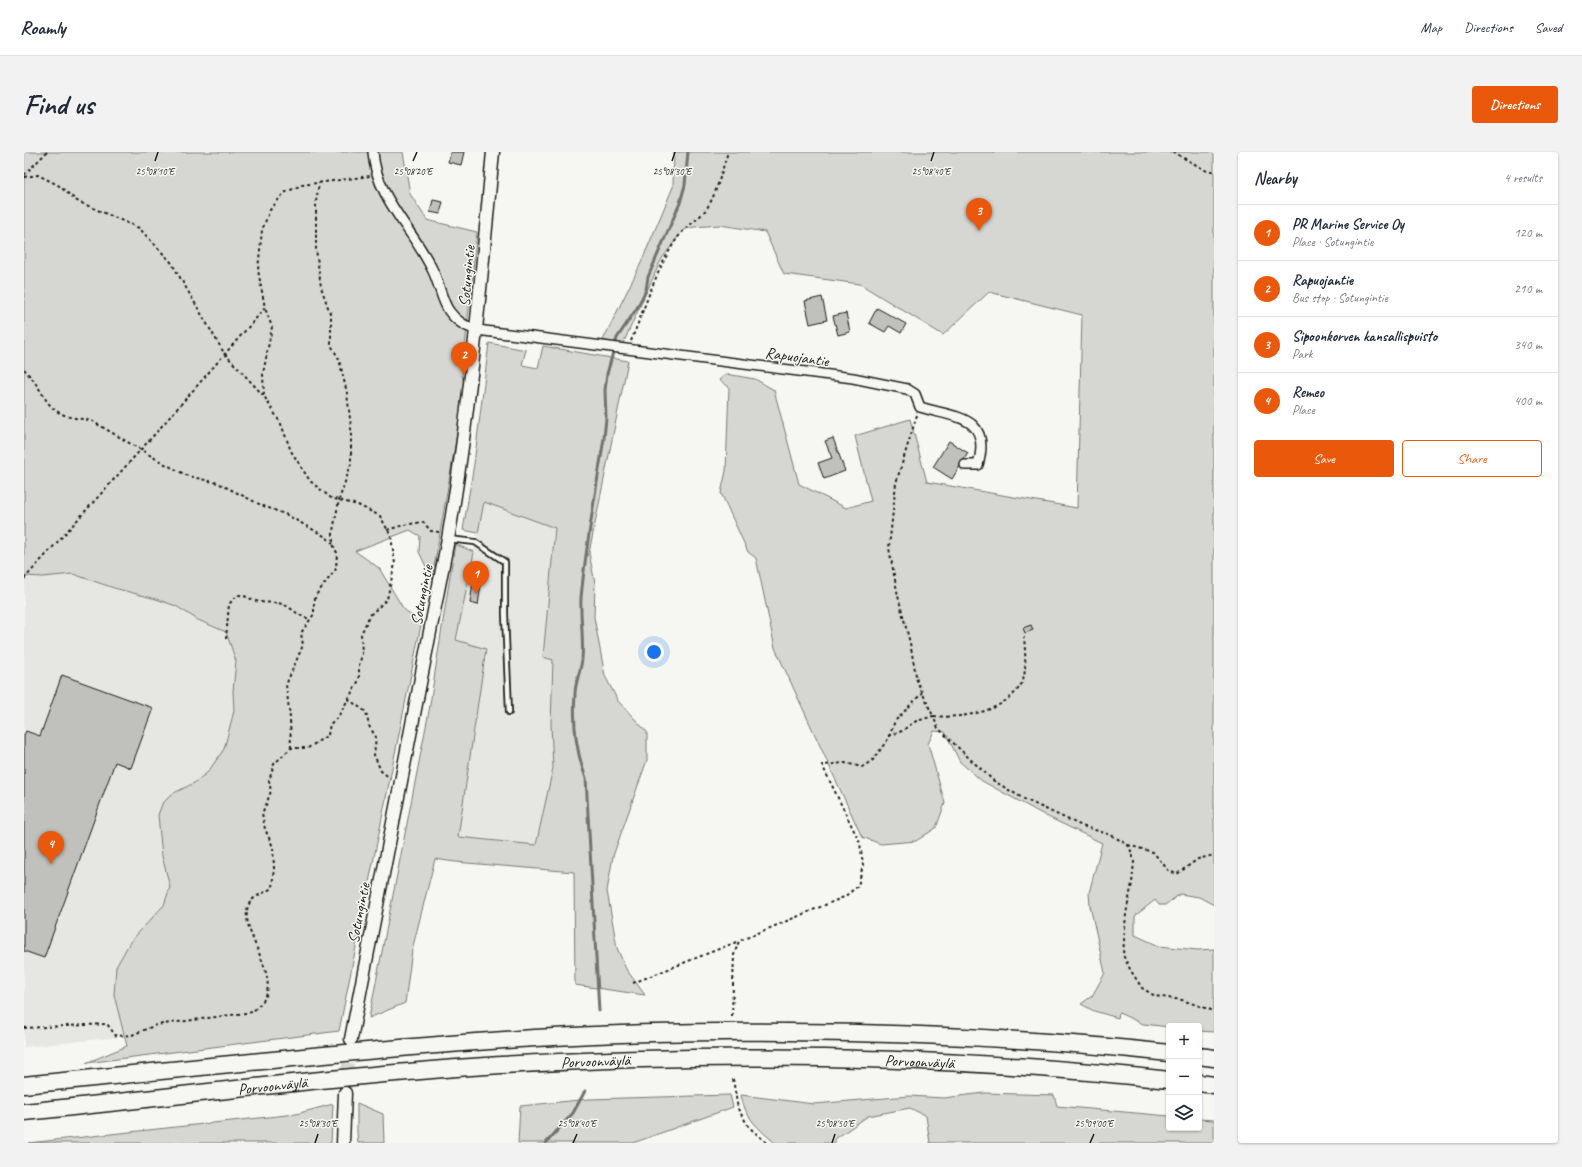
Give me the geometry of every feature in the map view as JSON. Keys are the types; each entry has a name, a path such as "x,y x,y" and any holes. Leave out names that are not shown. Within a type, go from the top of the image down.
{"highway":[{"name":"Porvoonväylä","path":"24,1085 366,1051 536,1038 632,1034 745,1032 956,1036 1088,1044 1166,1053"},
{"path":"1202,1056 1214,1058"},
{"name":"Porvoonväylä","path":"24,1112 367,1076 497,1066 636,1059 834,1058 950,1062 1094,1072 1166,1080"},
{"path":"1202,1083 1214,1085"}],"street":[{"name":"Rapuojantie","path":"373,152 374,165 382,190 432,269 449,311 462,325 477,330 852,378 906,388 915,394 920,407"},
{"name":"Sotungintie","path":"351,1039 400,784 444,536 467,417 477,330 493,152"},
{"path":"920,407 964,418 977,429 982,443 978,465 965,465"},
{"path":"343,1143 345,1093"}],"lane":[{"path":"444,536 475,542 505,562 505,614 509,712"}],"path":[{"path":"24,176 47,152"},
{"path":"628,350 660,269 676,240 685,228 705,211 708,206 713,196 728,152"},
{"path":"1173,152 1208,170 1214,171"},
{"path":"24,176 38,175 58,185 77,201 139,228 172,262 224,352 264,396 281,424 291,451 310,481 331,498 358,505 380,516 391,536 395,564 387,599 370,615 361,634 362,655 359,665 359,680 338,717 330,724 328,735 308,748 291,748 274,764 269,781 271,791 262,813 265,829 273,847 274,868 272,888 252,900 246,909 248,923 268,977 265,997 253,1012 156,1025 132,1035 116,1036 107,1024 24,1028"},
{"path":"264,396 263,374 272,327 265,308 258,270 262,230 270,210 284,193 302,185 377,176"},
{"path":"291,748 290,718 286,685 303,645 301,633 314,614 314,602 316,595 336,569 337,553 334,544 333,531 339,500 351,464 351,427 347,393 339,359 331,345 331,316 321,287 316,249 316,202 319,182"},
{"path":"24,579 140,450 224,352 265,308"},
{"path":"24,369 52,408 61,414 72,418 84,418 92,421 140,450 188,476 218,483 260,505 287,515 326,537 334,544"},
{"path":"920,407 896,483 889,548 917,681 938,728 970,760 994,781 1024,799 1082,826 1112,835 1128,845 1153,852 1169,871 1177,874 1198,859 1214,855"},
{"path":"388,530 404,524 422,522 430,531 444,536"},
{"path":"226,639 229,604 238,595 244,595 256,601 274,602 285,606 310,620"},
{"path":"888,736 902,731 914,722 933,716 949,717 986,711 1001,704 1022,682 1026,655 1024,637"},
{"path":"633,983 739,941 844,896 858,886 863,865 860,843 822,765 845,762 862,767 873,760 888,739 895,721 922,693"},
{"path":"348,699 366,712 369,726 376,737 374,755 380,771 400,784"},
{"path":"1128,845 1134,862 1132,883 1126,914 1123,955 1130,971 1142,988 1155,996 1182,1000 1214,1011"},
{"path":"732,1016 734,954 739,941"},
{"path":"733,1079 738,1108 749,1127 767,1143"}],"shaded area":[{"path":"24,152 403,152 410,194 427,220 477,232 462,375 465,388 432,579 419,552 420,536 410,530 355,551 379,568 403,608 421,625 339,1031 86,1063 127,1046 114,995 116,967 130,942 164,905 170,887 162,856 158,815 162,804 172,794 194,783 208,772 224,749 234,711 233,691 236,661 226,632 198,620 176,606 114,588 73,574 43,577 24,576"},
{"path":"674,152 1214,152 1214,905 1199,897 1180,894 1165,905 1159,905 1155,900 1135,916 1135,935 1159,946 1198,950 1214,949 1214,1032 1202,1031 1202,1023 1166,1023 1166,1027 1143,1024 1119,1013 1118,1018 1094,1011 1081,1004 1092,996 1105,973 1090,906 1089,893 1102,843 1046,816 982,781 960,762 945,732 934,731 928,744 945,803 936,828 916,841 881,844 862,837 775,648 756,558 748,552 721,493 726,471 729,387 719,380 726,374 755,379 774,390 799,484 846,508 871,501 855,436 910,419 927,482 1077,508 1082,315 989,292 943,335 860,284 784,274 765,232 720,225 694,227 683,230 661,260 622,346 603,340 641,263 673,187"},
{"path":"489,343 526,350 522,365 538,368 543,346 628,361 589,553 595,583 594,617 605,676 618,701 647,732 647,760 613,856 607,891 617,948 626,969 645,995 575,985 574,872 435,859 412,950 405,1003 369,1018 429,711 455,544 474,552 456,640 486,649 458,837 536,845 553,768 551,725 553,660 543,657 555,528 484,502 478,533 463,530 474,464"},
{"path":"484,502 555,528 543,657 553,660 551,725 553,768 536,845 458,837 486,649 456,641"},
{"path":"73,574 114,588 176,606 198,620 226,632 236,661 233,691 234,711 224,749 208,772 194,783 172,794 162,856 170,887 164,905 130,942 114,995 123,1031 120,1037 24,1047 24,576 43,577"},
{"path":"984,1093 1054,1095 1057,1106 1166,1116 1166,1131 1202,1131 1202,1119 1214,1120 1214,1143 930,1143 926,1116 910,1108 868,1116 835,1139 835,1143 775,1143 753,1122 746,1110 741,1095 814,1104 909,1096 944,1098"},
{"path":"730,1095 733,1107 633,1143 518,1143 520,1106 589,1099"},
{"path":"357,1103 383,1114 384,1143 358,1143"},
{"path":"333,1104 331,1143 28,1143 296,1114"}],"building":[{"path":"451,152 464,152 461,165 448,162"},
{"path":"433,200 443,202 440,214 430,212"},
{"path":"822,297 827,320 810,324 805,301"},
{"path":"877,308 906,324 901,333 889,326 885,332 869,323"},
{"path":"846,313 850,332 838,335 833,316"},
{"path":"833,438 845,471 824,479 818,463 832,458 825,441"},
{"path":"949,441 968,453 952,479 933,467"},
{"path":"473,583 481,584 478,605 470,603"},
{"path":"1031,625 1033,630 1025,633 1023,628"},
{"path":"62,675 153,708 131,768 115,762 44,958 24,951 24,735 26,731 40,736"}],"waterway":[{"path":"599,1011 586,778 580,758 574,715 575,690 582,651 581,598 583,578 604,438 606,418 605,390 607,374 617,338 637,308 646,290 648,277 680,203 685,185 688,152"},
{"path":"546,1143 573,1113 585,1091"}],"tunnel":[{"path":"345,1093 350,1044"}],"place":[{"name":"Sipoonkorven kansallispuisto","path":"979,231"},
{"name":"Rapuojantie","path":"464,375"},
{"name":"PR Marine Service Oy","path":"476,594"},
{"name":"Remeo","path":"51,864"}]}
